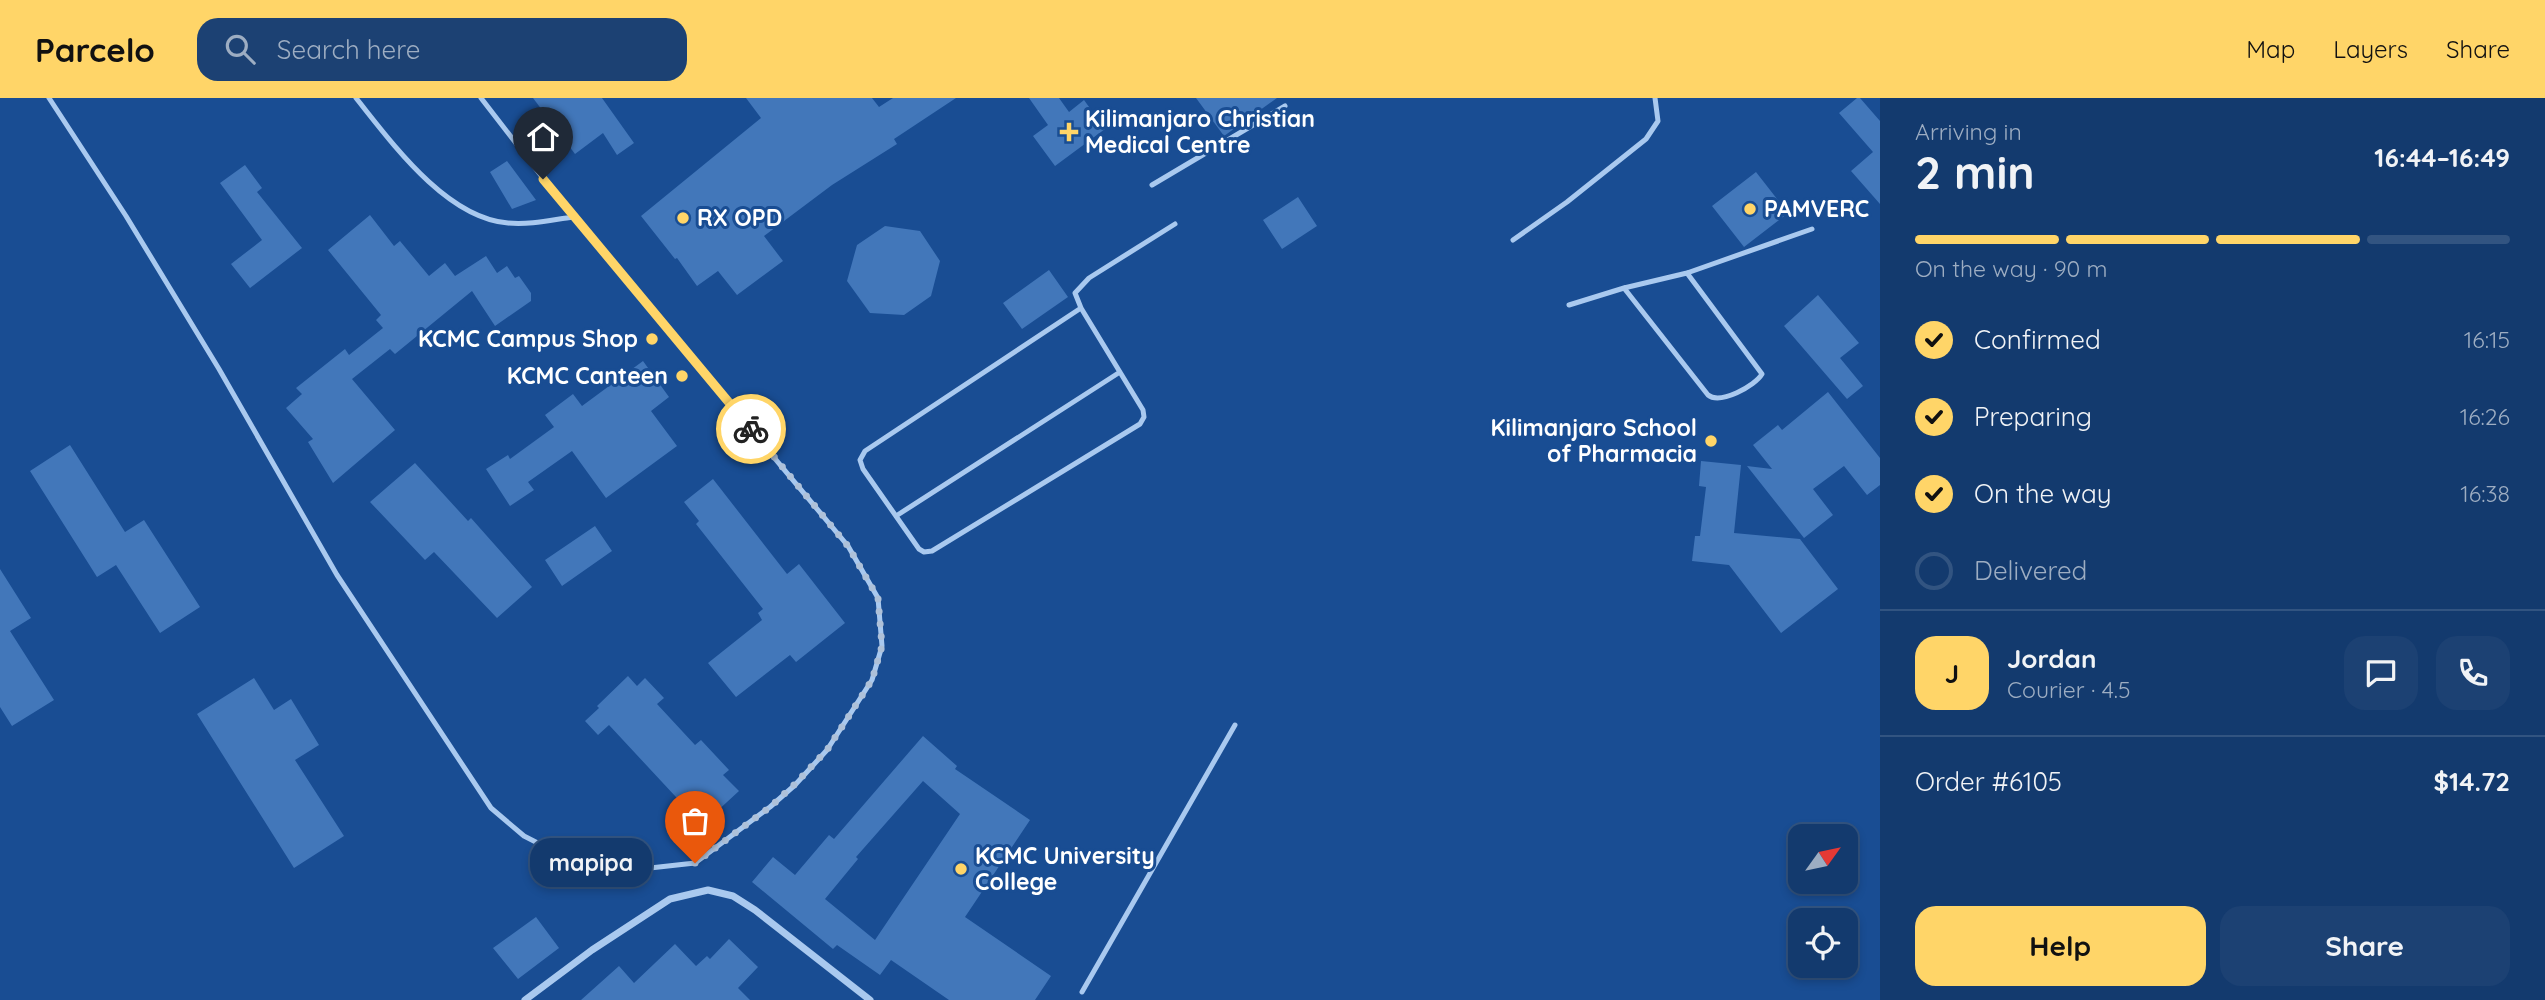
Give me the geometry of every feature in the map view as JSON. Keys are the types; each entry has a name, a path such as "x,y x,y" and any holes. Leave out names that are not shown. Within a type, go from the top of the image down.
{"street":[{"path":"525,1000 592,950 670,898 708,890 733,896 755,910 870,1000"}],"lane":[{"path":"49,98 126,216 219,369 337,575 491,808 524,836 567,858 632,870 695,863 770,807 827,750 872,680 882,646 878,598 848,546 573,217 481,98"},
{"path":"356,98 391,142 438,190 471,212 506,223 534,223 573,217"},
{"path":"1513,240 1567,202 1646,139 1658,121 1655,98"},
{"path":"1152,185 1285,106"},
{"path":"1081,307 865,451 860,460 863,469 919,550 932,551 1140,424 1144,417 1143,410 1075,293 1090,278 1175,223"},
{"path":"1569,305 1687,273 1812,229"},
{"path":"1624,288 1708,395 1722,400 1759,380 1762,374 1687,273"},
{"path":"896,516 1120,372"},
{"path":"1082,992 1235,725"}],"building":[{"path":"533,98 602,98 634,143 617,155 603,133 575,154"},
{"path":"746,98 872,98 879,107 893,98 956,98 894,139 897,144 832,185 764,236 783,261 737,295 718,271 697,286 641,216 761,118"},
{"name":"Kilimanjaro Christian Medical Centre","path":"1029,98 1059,98 1069,112 1084,100 1105,129 1055,166 1033,136 1048,125"},
{"name":"Kilimanjaro Christian Medical Centre","path":"1196,98 1277,98 1224,136"},
{"path":"1860,98 1880,121 1880,204 1851,171 1873,152 1839,113"},
{"path":"507,161 536,200 512,209 490,172"},
{"path":"245,165 262,188 257,192 302,248 250,288 231,264 262,240 220,183"},
{"name":"PAMVERC","path":"1756,172 1788,213 1744,247 1712,206"},
{"path":"1298,197 1317,226 1282,249 1263,220"},
{"path":"370,215 394,246 400,241 429,276 445,263 455,276 486,256 497,273 507,266 515,278 519,276 531,293 531,301 495,326 472,291 395,354 390,349 352,379 395,430 333,483 308,442 313,439 286,408 302,394 296,388 345,349 349,355 383,328 376,320 381,315 328,250"},
{"path":"885,226 920,231 940,261 931,296 904,315 870,313 847,281 857,245"},
{"path":"1049,270 1068,297 1022,329 1003,303"},
{"path":"1818,295 1859,343 1840,358 1863,386 1847,399 1784,326"},
{"path":"643,361 669,397 651,411 677,446 606,498 572,451 528,482 534,490 510,506 486,469 508,455 510,459 554,427 545,415 573,394 582,406"},
{"path":"1828,392 1880,458 1880,485 1867,495 1844,466 1813,489 1833,515 1804,538 1747,466 1772,469 1753,445 1778,425 1782,430"},
{"path":"70,445 125,532 144,520 200,607 160,633 116,565 97,577 30,471"},
{"path":"1701,461 1741,465 1734,533 1800,539 1838,589 1781,633 1729,565 1692,561 1695,536 1700,536 1706,487 1699,486"},
{"path":"415,463 468,521 471,518 532,587 497,618 434,552 425,560 370,502"},
{"path":"713,479 787,574 799,564 845,623 796,662 790,655 736,697 708,663 762,620 758,613 763,609 696,524 699,521 684,502"},
{"path":"595,526 612,551 562,586 545,560"},
{"path":"0,569 31,618 10,631 54,700 12,726 0,707"},
{"path":"628,676 637,686 645,678 664,698 657,704 695,745 701,740 729,770 723,775 739,791 702,825 609,725 598,735 585,721"},
{"path":"254,678 274,710 291,699 319,745 295,760 344,836 294,868 197,714"},
{"name":"KCMC University College","path":"923,736 957,766 955,769 1030,820 965,917 1051,976 1035,1000 949,1000 891,960 880,975 837,945 833,949 752,882 773,857 795,875 829,835 834,839","holes":["923,781 960,814 875,940 825,899 858,859 856,857"]},
{"path":"536,917 559,948 518,979 493,948"},
{"path":"729,939 758,967 738,988 750,1000 581,1000 619,966 634,983 675,944 696,966 707,956 710,959"}],"way so far":[{"path":"695,863 770,807 827,750 872,680 882,646 878,598 848,546 751,429"}],"place":[{"name":"Kilimanjaro Christian Medical Centre","path":"1069,132"},
{"name":"PAMVERC","path":"1750,209"},
{"name":"RX OPD","path":"683,218"},
{"name":"KCMC Campus Shop","path":"652,339"},
{"name":"KCMC Canteen","path":"682,376"},
{"name":"Kilimanjaro School of Pharmacia","path":"1711,441"},
{"name":"mapipa","path":"695,863"},
{"name":"KCMC University College","path":"961,869"}],"route":[{"path":"543,179 751,429"}]}
